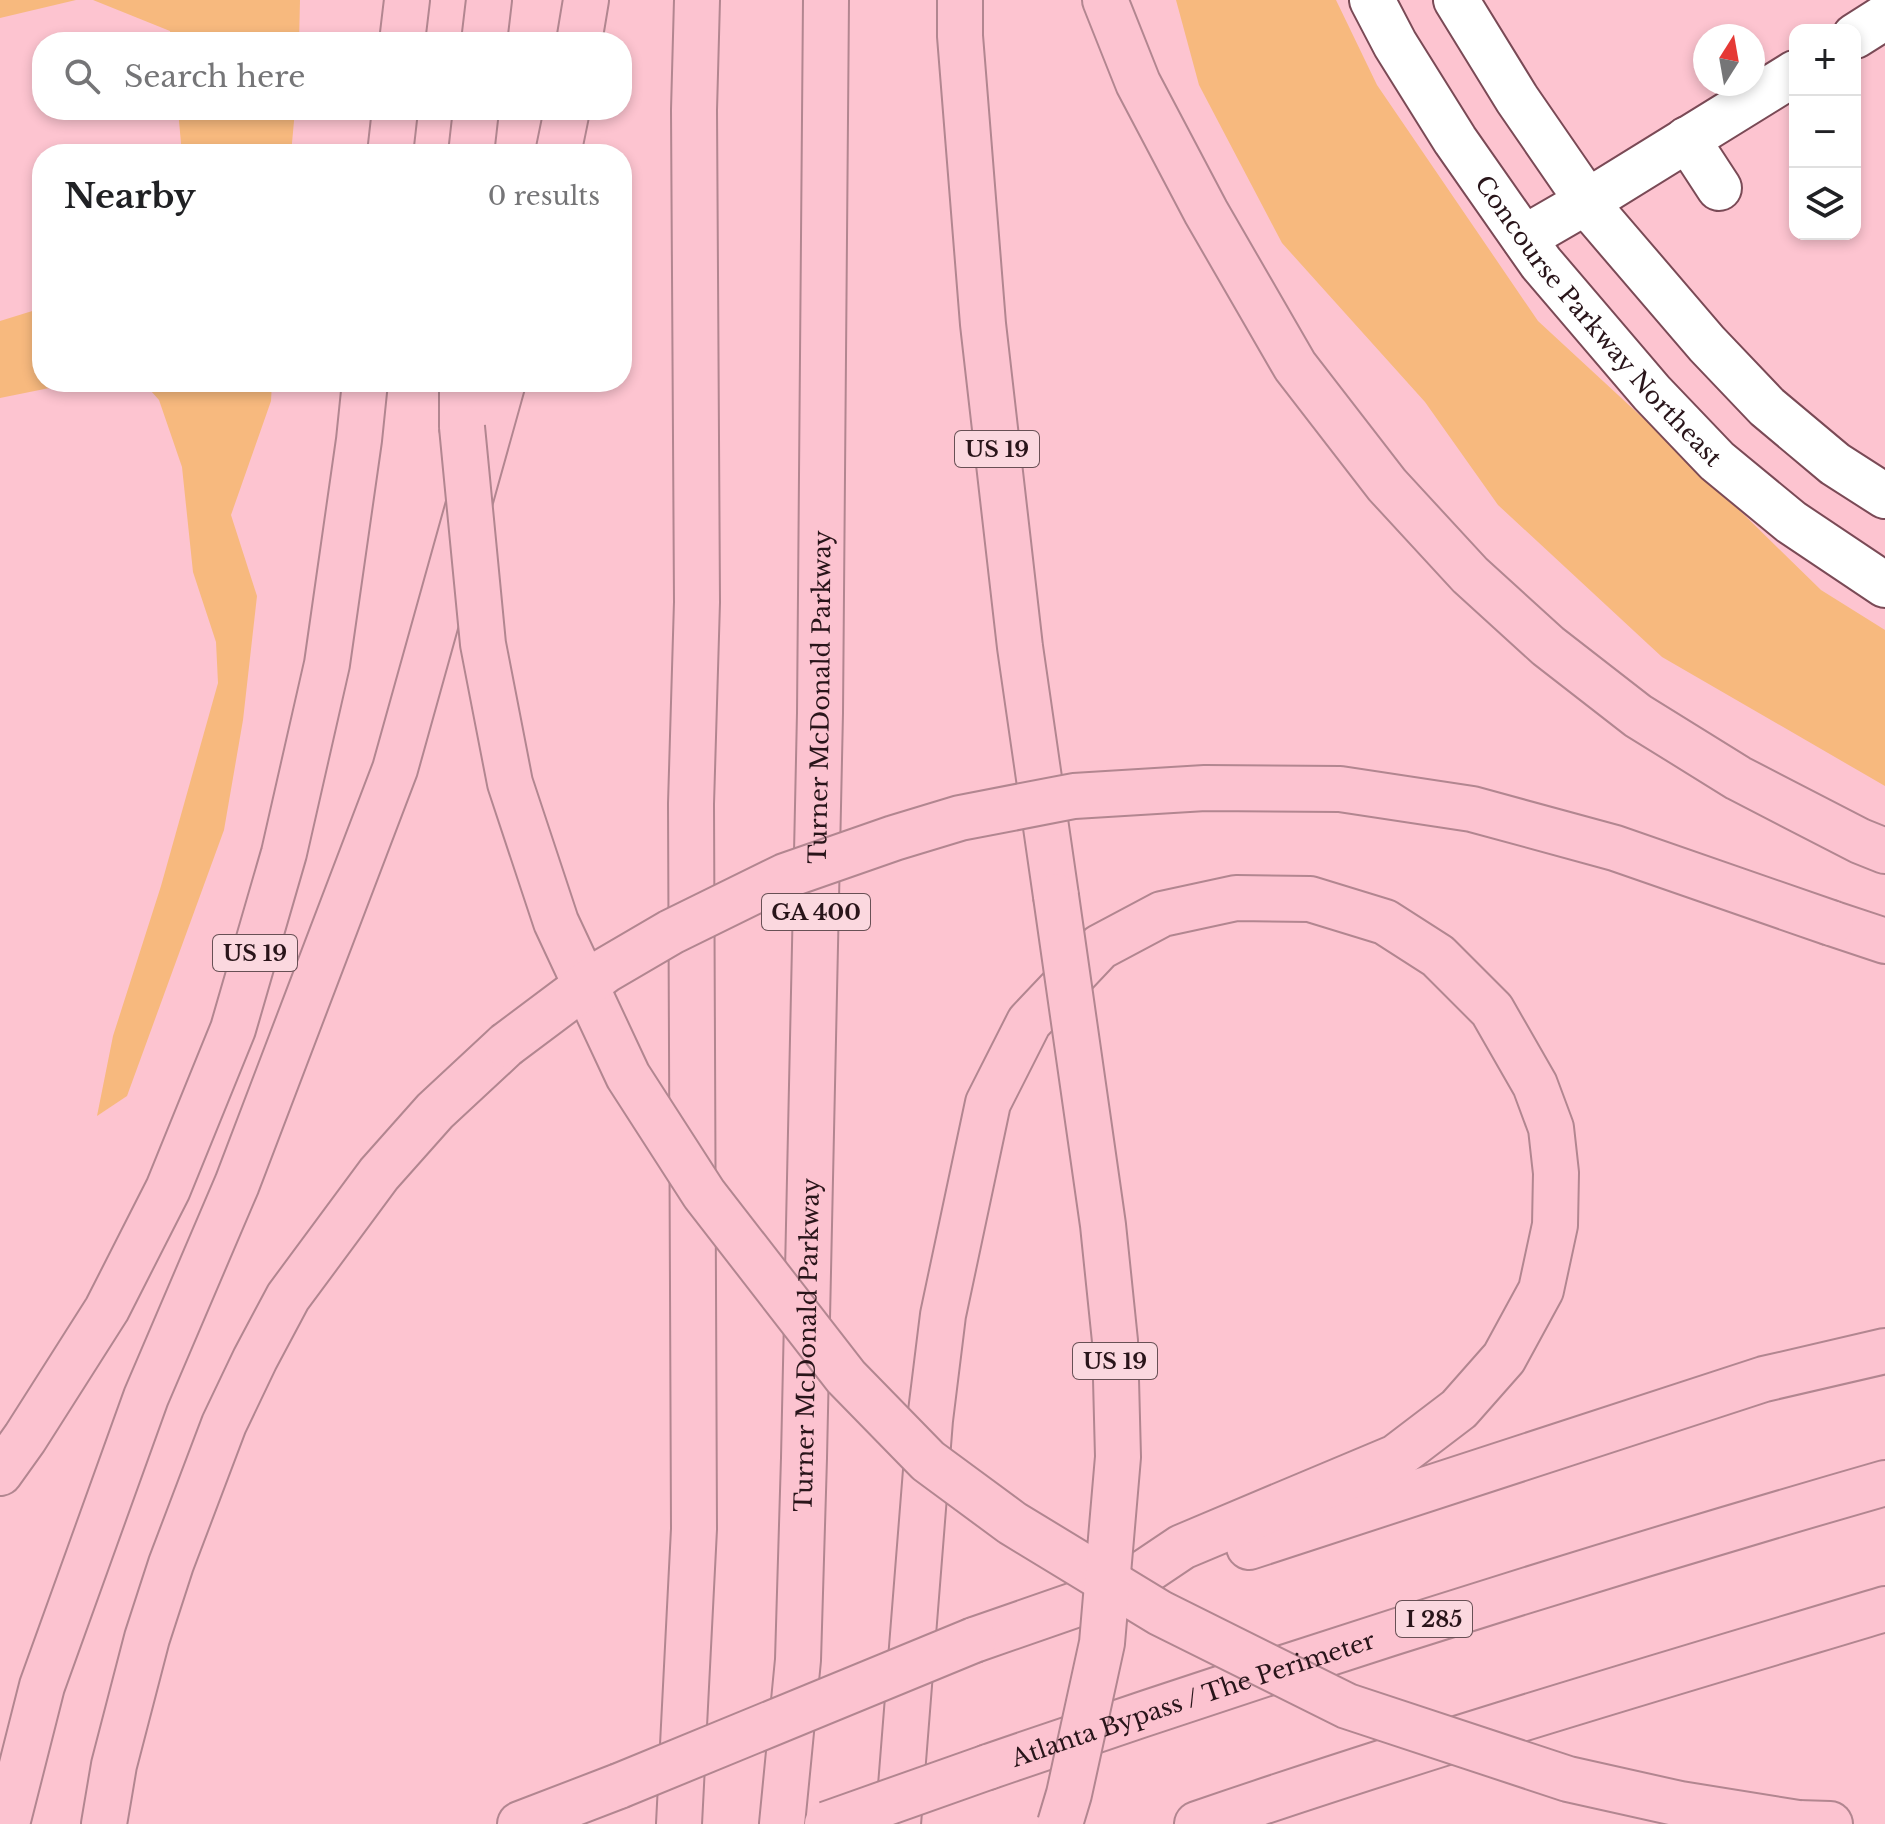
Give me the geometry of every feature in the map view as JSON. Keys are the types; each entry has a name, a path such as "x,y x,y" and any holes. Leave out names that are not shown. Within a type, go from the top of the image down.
{"highway":[{"path":"403,32 407,0"},
{"path":"485,32 489,0"},
{"path":"581,32 586,0"},
{"path":"679,1824 694,1529 691,804 697,602 694,110 697,0"},
{"name":"Turner McDonald Parkway","path":"782,1824 798,1660 805,1410 820,729 826,0"},
{"name":"US 19","path":"960,0 960,36 983,324 1020,647 1103,1225 1115,1341 1118,1457 1102,1643 1060,1824"},
{"path":"1105,0 1138,83 1206,212 1295,366 1387,485 1470,575 1548,646 1638,716 1738,778 1885,851"},
{"path":"391,144 394,120"},
{"path":"472,144 475,120"},
{"path":"560,144 565,120"},
{"name":"US 19","path":"0,1473 107,1309 168,1189 233,1029 284,853 327,664 364,392"},
{"path":"462,392 462,427 483,644 510,783 556,922 628,1076 645,1103 704,1194 846,1377 928,1461 1012,1523 1160,1613 1347,1706 1568,1779 1680,1804 1798,1823 1830,1824"},
{"path":"7,1824 42,1686 146,1397 237,1184 395,769 500,392"},
{"path":"104,1824 114,1765 147,1638 171,1564 224,1424 288,1297 379,1174 435,1111 506,1045 606,970 671,932 785,876 960,818 1074,796 1205,788 1340,789 1472,809 1615,848 1885,941"},
{"path":"898,1824 930,1420 943,1315 988,1103 1029,1022 1100,947 1162,914 1236,898 1310,899 1385,922 1438,956 1492,1010 1535,1085 1551,1128 1556,1173 1555,1225 1541,1290 1504,1358 1459,1409 1396,1457 1182,1547 1118,1590"},
{"path":"520,1824 974,1640 1118,1590 1764,1379 1885,1351"},
{"name":"Atlanta Bypass / The Perimeter","path":"827,1824 1174,1704 1472,1607 1885,1483"},
{"path":"1197,1824 1478,1731 1885,1609"}],"street":[{"name":"Concourse Parkway Northeast","path":"1372,0 1395,44 1455,140 1541,263 1652,393 1717,461 1791,522 1882,577"},
{"path":"1456,0 1517,99 1599,218 1707,344 1767,407 1835,464 1885,496"},
{"path":"1861,32 1885,17"},
{"path":"1524,238 1687,139 1789,84"},
{"path":"1687,139 1719,188"}],"shaded area":[{"path":"0,0 76,0 0,18"},
{"path":"93,0 300,0 299,32 170,31"},
{"path":"1176,0 1336,0 1377,85 1538,321 1683,455 1821,590 1885,630 1885,786 1662,657 1498,505 1425,402 1282,243 1199,85"},
{"path":"179,120 294,120 292,144 181,144"},
{"path":"32,311 32,392 0,398 0,321"},
{"path":"152,392 271,392 231,515 257,596 243,720 224,830 127,1096 97,1116 113,1036 161,886 218,683 216,642 193,572 182,467 159,400"}]}
